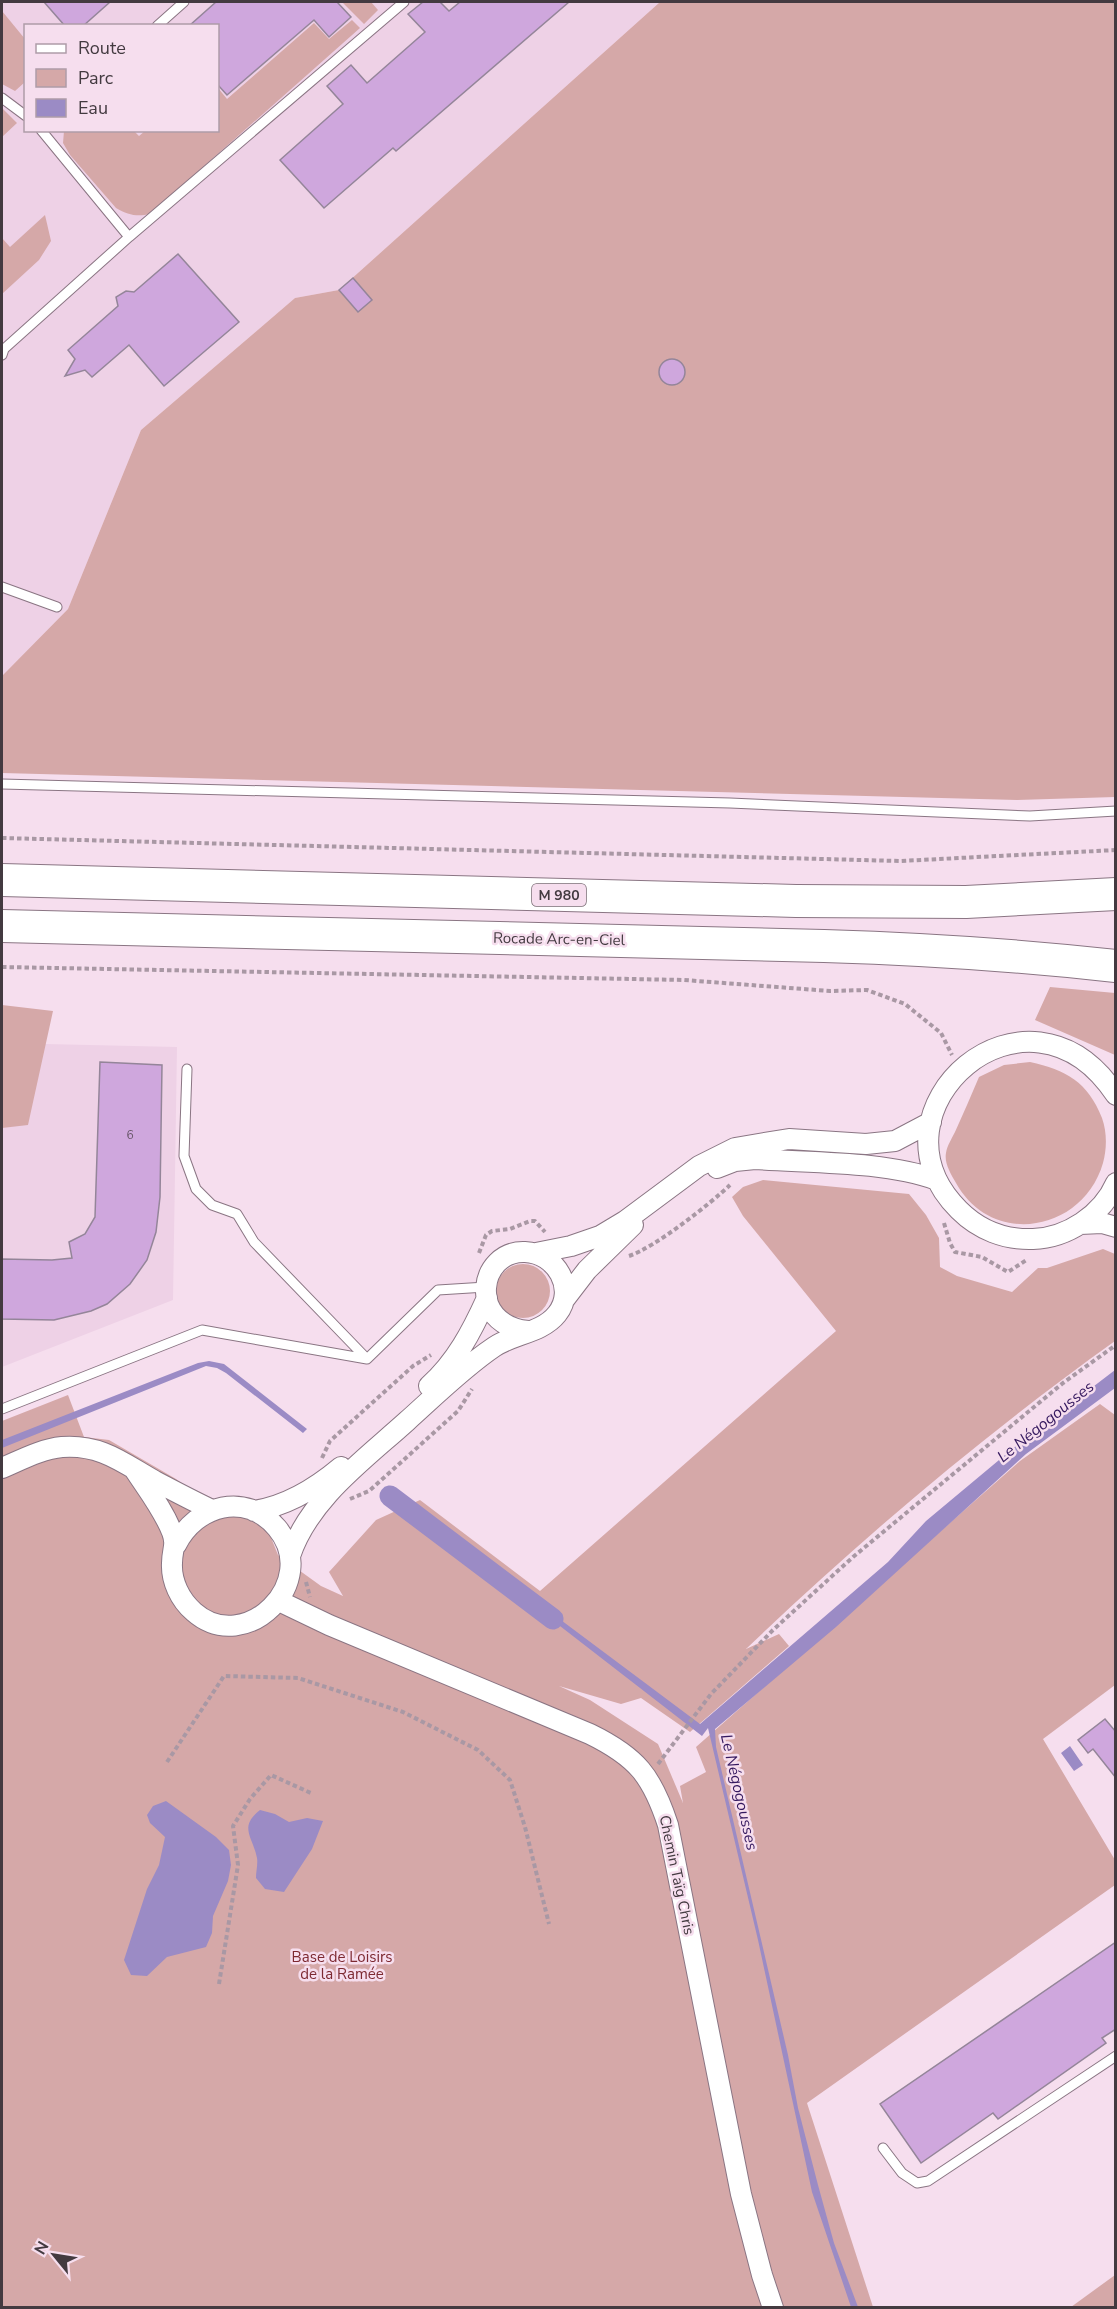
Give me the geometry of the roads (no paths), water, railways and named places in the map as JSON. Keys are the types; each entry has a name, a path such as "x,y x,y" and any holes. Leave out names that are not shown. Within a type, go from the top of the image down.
{"highway":[{"name":"M 980","path":"2,880 819,901 966,902 1116,894"},
{"name":"Rocade Arc-en-Ciel","path":"2,926 881,948 1047,958 1116,966"}],"street":[{"path":"1116,1095 1109,1077 1083,1059 1059,1047 1032,1042 1006,1044 981,1054 959,1070 941,1094 931,1122 929,1146 937,1180 950,1201 967,1218 987,1231 1010,1238 1034,1239 1058,1234 1080,1224 1098,1209 1116,1184"},
{"path":"290,1556 296,1538 312,1512 351,1465 440,1377 471,1333 480,1291 498,1262 516,1253 536,1253 571,1246 600,1236 625,1221 699,1166 735,1148 789,1139 866,1144 895,1141 931,1122"},
{"path":"254,1511 287,1502 351,1465 491,1349 503,1341 540,1328 551,1321 587,1270 632,1226 712,1170 735,1161 755,1159 893,1169 937,1180"},
{"path":"1080,1224 1102,1223 1116,1227"},
{"path":"536,1253 550,1260 559,1271 564,1285 564,1300"},
{"path":"480,1291 501,1323 514,1329 528,1331"},
{"path":"2,1468 40,1452 61,1447 82,1447 112,1455 212,1510"},
{"path":"134,1469 163,1514 176,1545"},
{"path":"240,1507 254,1511 278,1529 286,1542 290,1556 290,1572 286,1587 279,1601 266,1614 248,1623 230,1625 211,1622 195,1613 182,1599 174,1582 172,1563 176,1545 190,1523 212,1510 240,1507"},
{"name":"Chemin Taïg Chris","path":"279,1601 339,1629 590,1734 620,1750 645,1774 658,1794 668,1825 741,2194 762,2275 773,2307"}],"lane":[{"path":"159,24 183,2"},
{"path":"2,355 3,349 129,237 404,2"},
{"path":"2,98 24,114"},
{"path":"43,132 129,237"},
{"path":"2,587 57,607"},
{"path":"2,784 730,803 1030,816 1116,811"},
{"path":"186,1069 184,1156 196,1188 212,1205 237,1215 254,1242 368,1359"},
{"path":"368,1359 438,1290 480,1291"},
{"path":"2,1409 202,1330 368,1359"},
{"path":"883,2148 902,2173 917,2182 928,2181 1116,2056"}],"water":[{"path":"209,1361 224,1364 307,1429 303,1433 226,1373 206,1366 2,1448 2,1440 198,1363"},
{"path":"1115,1370 1115,1388 1026,1454 836,1627 715,1729 716,1747 788,2055 798,2108 834,2243 858,2307 851,2307 812,2192 758,1940 708,1728 702,1736 422,1519 388,1498 392,1494 700,1724 888,1562 926,1521 1017,1445"},
{"path":"1070,1746 1083,1765 1074,1771 1061,1753"},
{"path":"166,1801 216,1837 229,1850 231,1865 228,1881 213,1916 212,1933 206,1947 167,1957 147,1976 131,1975 124,1960 147,1889 159,1865 165,1837 150,1823 147,1815 153,1806"},
{"path":"260,1810 275,1814 289,1822 307,1818 323,1821 312,1849 284,1892 265,1889 256,1878 257,1858 248,1827 253,1816"}],"waterway":[{"path":"390,1496 553,1619"}],"water label":[{"name":"Le Négogousses","path":"1045,1421"},
{"name":"Le Négogousses","path":"740,1792"}],"park label":[{"name":"Base de Loisirs de la Ramée","path":"342,1966"}]}
